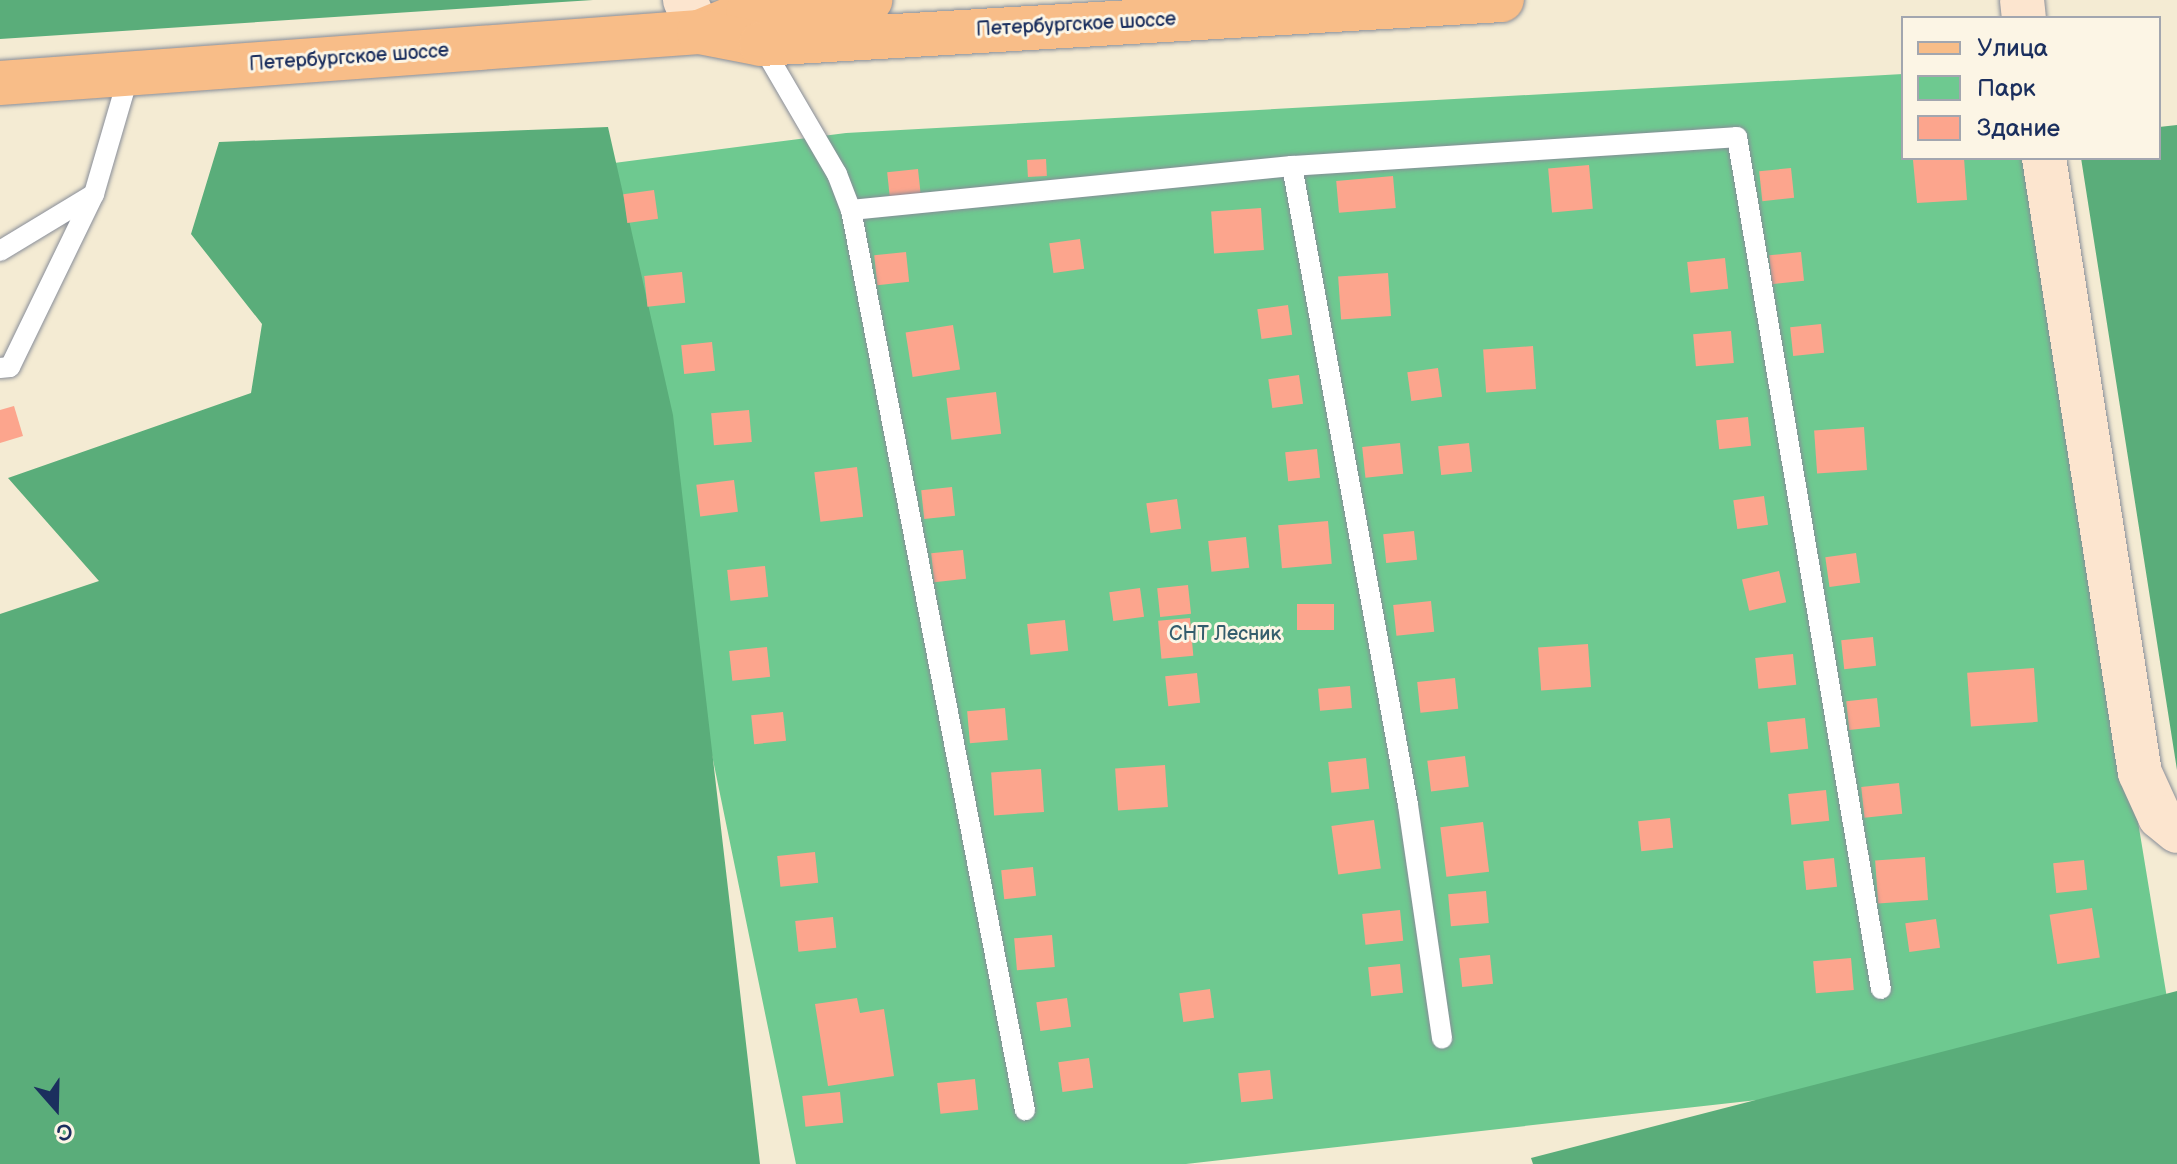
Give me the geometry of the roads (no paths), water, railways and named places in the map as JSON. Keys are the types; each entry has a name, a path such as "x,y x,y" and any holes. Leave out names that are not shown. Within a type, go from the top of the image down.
{"main road":[{"name":"Петербургское шоссе","path":"0,83 129,74 870,0"},
{"name":"Петербургское шоссе","path":"692,16 761,44 1502,0"}],"street":[{"path":"2044,160 2140,773 2160,817 2177,831"}],"lane":[{"path":"761,44 837,174 851,210 1025,1110"},
{"path":"0,368 10,367 94,194 129,74"},
{"path":"851,210 1292,166 1737,137 1881,989"},
{"path":"1292,166 1408,805 1442,1039"},
{"path":"0,251 94,194"}],"park label":[{"name":"СНТ Лесник","path":"1225,634"}]}
